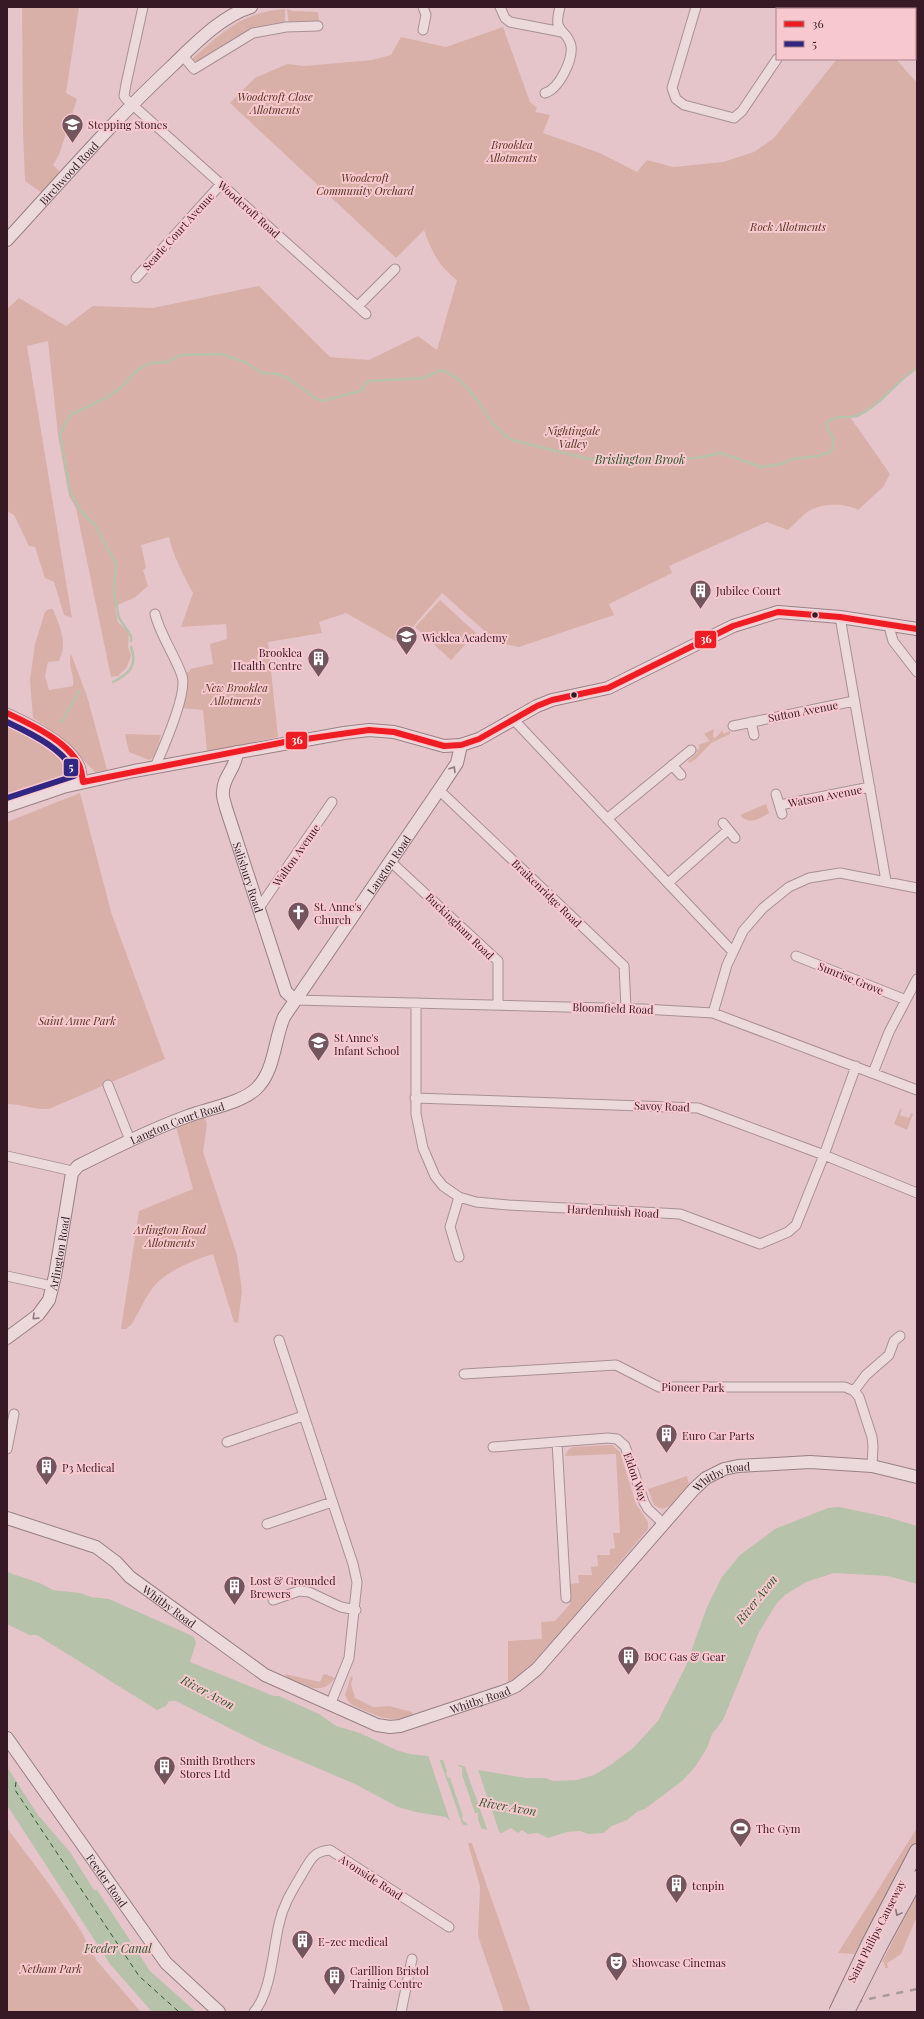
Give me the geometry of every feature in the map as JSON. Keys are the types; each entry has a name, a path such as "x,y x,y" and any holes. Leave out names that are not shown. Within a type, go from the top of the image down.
{"main road":[{"name":"Saint Philips Causeway","path":"847,2012 874,1946 917,1851"},
{"name":"Saint Philips Causeway","path":"836,2012 874,1946 917,1878"}],"street":[{"path":"132,104 124,96 143,7"},
{"name":"Birchwood Road","path":"7,240 132,104 183,56 228,19 252,7"},
{"path":"423,7 426,15 423,30"},
{"path":"500,7 505,18 510,22 562,32"},
{"path":"546,93 551,91 561,82 571,48 568,39 558,27 556,20 560,7"},
{"path":"696,7 672,88 676,99 684,105 734,118 742,110 776,60"},
{"path":"183,56 194,69 253,33 286,27 318,26"},
{"name":"Woodcroft Road","path":"132,104 366,314"},
{"name":"Searle Court Avenue","path":"136,278 221,184"},
{"path":"358,306 395,269"},
{"path":"7,806 62,787 134,771 285,742 369,730 394,732 444,746 461,745 479,739 531,708 552,700 608,688 650,669 710,636 756,617 778,612 840,617 888,626 917,629"},
{"path":"155,614 159,630 183,678 182,694 155,767"},
{"path":"840,617 886,881"},
{"path":"888,626 893,641 917,672"},
{"name":"Sutton Avenue","path":"733,726 854,701"},
{"path":"7,714 29,723 68,750 80,766 83,782"},
{"path":"513,719 733,952"},
{"path":"751,722 754,735"},
{"name":"Langton Road","path":"296,1000 457,763 461,745"},
{"path":"607,819 691,750"},
{"name":"Salisbury Road","path":"237,752 237,762 225,781 222,793 286,992 296,1000"},
{"path":"672,765 681,775"},
{"name":"Watson Avenue","path":"776,794 781,810 870,787"},
{"name":"Braikenridge Road","path":"439,790 624,966 626,1008"},
{"name":"Walton Avenue","path":"259,908 332,802"},
{"path":"668,883 726,826 735,838"},
{"name":"Buckingham Road","path":"390,861 498,961 498,1005"},
{"path":"713,1012 727,965 744,931 763,908 789,887 809,878 840,873 917,888"},
{"name":"Sunrise Grove","path":"796,956 906,1000"},
{"path":"873,1073 889,1032 917,979"},
{"name":"Bloomfield Road","path":"296,1000 626,1008 713,1012 917,1090"},
{"name":"Langton Court Road","path":"72,1173 78,1166 130,1140 188,1116 245,1096 256,1089 264,1079 270,1066 278,1030 284,1017 296,1000"},
{"name":"Hardenhuish Road","path":"416,1003 416,1114 423,1148 430,1166 443,1186 459,1197 476,1202 680,1214 760,1244 788,1232 796,1226 824,1155 856,1066"},
{"path":"108,1085 130,1140"},
{"name":"Savoy Road","path":"415,1098 698,1108 824,1155 917,1193"},
{"path":"7,1156 68,1170 72,1173"},
{"name":"Arlington Road","path":"7,1338 38,1315 49,1300 72,1173"},
{"path":"459,1197 450,1227 459,1257"},
{"path":"7,1276 52,1286"},
{"path":"872,1466 872,1437 859,1397 854,1391 866,1375 888,1356 894,1341 900,1336"},
{"path":"279,1340 353,1564 357,1582 356,1610 349,1658 330,1705"},
{"name":"Pioneer Park","path":"464,1374 616,1365 659,1387 842,1386 854,1391"},
{"path":"7,1449 14,1414"},
{"path":"227,1442 304,1416"},
{"name":"Eldon Way","path":"493,1447 608,1438 617,1439 625,1446 644,1502 648,1509 664,1524"},
{"path":"556,1442 566,1598"},
{"name":"Whitby Road","path":"7,1518 96,1547 111,1558 130,1577 265,1676 377,1725 390,1727 400,1726 505,1692 516,1686 537,1669 698,1486 706,1478 724,1469 738,1466 810,1462 872,1466 917,1477"},
{"path":"267,1524 332,1502"},
{"path":"272,1600 299,1591 309,1592 341,1607 356,1610"},
{"name":"Feeder Road","path":"7,1738 166,1963 219,2012"},
{"name":"Avonside Road","path":"254,2012 260,2005 266,1984 285,1902 313,1857 320,1851 330,1850 449,1927"},
{"path":"401,2012 412,1960"}],"green space":[{"path":"22,7 79,7 66,93 77,99 59,155 53,165 61,173 44,194 25,181"},
{"path":"285,9 285,24 257,28 200,61 193,61 193,58 204,48 235,24 257,14"},
{"path":"287,9 293,11 318,12 319,21 289,25"},
{"name":"Nightingale Valley","path":"503,27 530,102 537,108 535,112 550,115 543,133 600,153 637,172 647,160 673,167 723,162 754,152 774,138 836,60 897,60 917,83 917,368 869,408 850,417 890,474 883,487 858,510 852,507 839,505 818,507 806,513 788,530 767,522 669,566 672,573 609,604 614,615 519,647 497,642 442,593 399,643 346,613 319,622 322,633 268,642 278,737 207,752 203,710 181,708 188,686 186,673 190,671 190,669 213,664 210,644 227,639 226,624 181,627 193,593 176,559 169,537 141,545 146,568 143,570 148,586 134,598 115,606 118,622 129,633 128,647 131,655 127,667 118,676 111,677 76,508 69,496 58,435 48,341 27,346 72,618 64,615 54,582 45,578 35,547 29,546 14,515 7,511 7,309 19,298 66,326 93,306 153,308 259,286 330,357 369,360 418,336 437,350 457,280 445,270 436,258 424,230 396,258 230,103 255,78 287,64 305,66 372,60 391,55 401,37 446,47"},
{"path":"440,600 476,633 451,660 415,627"},
{"path":"49,609 53,609 62,635 63,647 59,661 48,662 45,676 49,690 73,686 70,662 71,654 87,696 107,770 95,772 61,737 33,718 30,680 35,644 45,612"},
{"path":"7,724 27,732 53,751 60,759 69,779 7,796"},
{"path":"714,729 713,736 715,738 723,730 723,734 730,731 730,734 711,743 696,759 689,763 688,761 697,753 696,751 700,747 698,745 710,741 704,734"},
{"path":"125,734 161,735 155,756 149,760 129,752"},
{"name":"Saint Anne Park","path":"80,793 111,912 165,1059 49,1109 38,1109 7,1104 7,822"},
{"path":"766,804 769,813 758,819 751,821 740,815"},
{"path":"900,1109 902,1109 900,1115 909,1118 911,1113 913,1114 907,1130 894,1124"},
{"name":"Arlington Road Allotments","path":"205,1117 207,1124 203,1152 237,1255 242,1291 238,1323 234,1322 213,1254 183,1266 161,1279 149,1293 132,1324 126,1329 121,1329 139,1211 193,1189 176,1127"},
{"path":"612,1445 620,1452 636,1504 648,1522 648,1529 529,1669 520,1677 508,1683 508,1641 542,1639 541,1622 555,1621 570,1604 569,1584 579,1583 578,1575 592,1575 591,1567 598,1566 597,1555 610,1555 610,1549 615,1548 613,1533 620,1533 616,1454 565,1456 568,1450 573,1447"},
{"path":"687,1476 689,1485 670,1506 662,1509 654,1505 648,1489"},
{"path":"285,1674 320,1682 325,1674 335,1678 330,1684 324,1687 312,1688 287,1678"},
{"path":"351,1676 353,1678 351,1684 355,1698 373,1707 389,1706 412,1712 413,1716 390,1719 354,1706 349,1702 345,1695"},
{"name":"Netham Park","path":"7,1828 49,1884 81,1931 97,1961 141,2012 7,2012"},
{"path":"917,1828 917,1841 854,1954 838,1953"},
{"path":"468,1843 472,1843 531,2012 504,2012 478,1936 480,1887"},
{"path":"917,1894 917,1916 901,1954 887,1963 888,1968 885,1968 884,1962 882,1962"}],"water":[{"name":"River Avon","path":"839,1507 887,1517 917,1526 917,1584 888,1576 834,1573 806,1582 785,1595 777,1603 759,1632 723,1720 712,1734 707,1748 695,1767 682,1781 645,1809 638,1811 627,1820 612,1826 603,1833 588,1834 580,1831 567,1832 548,1838 537,1833 528,1834 522,1830 518,1833 511,1828 502,1833 451,1822 446,1817 416,1812 398,1807 355,1784 263,1745 176,1701 169,1701 166,1706 157,1710 37,1635 29,1635 7,1624 7,1572 42,1584 53,1590 80,1593 91,1597 109,1599 188,1634 194,1637 196,1643 190,1662 274,1696 279,1696 319,1714 336,1726 360,1733 396,1750 410,1754 427,1756 478,1770 526,1778 545,1778 553,1781 577,1780 594,1775 612,1764 633,1748 658,1721 685,1668 707,1607 722,1577 740,1555 775,1529 828,1508"},
{"name":"Feeder Canal","path":"7,1767 38,1815 70,1852 94,1890 97,1890 150,1971 196,2012 152,2012 110,1964 7,1805"}],"pier":[{"path":"428,1755 439,1758 463,1826 451,1824"},
{"path":"443,1759 458,1762 459,1767 462,1767 462,1774 475,1813 478,1813 478,1819 482,1830 468,1827 466,1822 463,1821 463,1816 450,1778 447,1777 447,1771"},
{"path":"464,1764 477,1767 500,1834 488,1832"}],"waterway":[{"name":"Brislington Brook","path":"131,641 131,636 119,618 114,592 116,564 95,525 80,510 70,491 60,434 70,415 104,399 123,386 136,371 150,363 168,362 180,355 221,354 245,362 262,373 278,374 291,380 315,398 323,401 360,391 368,381 424,378 441,370 453,376 463,384 472,393 494,424 502,433 512,440 589,459 696,458 721,453 761,467 782,464 792,459 818,456 830,452 833,447 833,438 827,428 827,422 840,417 859,415 875,405 902,379 917,368"},
{"name":"Brislington Brook","path":"113,682 124,676 131,669 133,664 131,647"},
{"name":"Brislington Brook","path":"62,722 79,691"}],"ferry route":[{"path":"16,1782 15,1790 139,1976 179,2012"}],"railway":[{"path":"829,2012 864,2000 917,1989"}],"transit line":[{"name":"36","path":"83,782 285,742 369,730 394,732 444,746 461,745 479,739 537,706 552,700 608,688 733,626 778,612 840,617 917,629"},
{"name":"36","path":"7,713 38,728 68,750 80,767 83,782"},
{"name":"5","path":"7,722 47,743 57,751 65,758 71,767 74,776 7,798"}],"place":[{"name":"Stepping Stones","path":"73,144"},
{"name":"Jubilee Court","path":"700,610"},
{"name":"Wicklea Academy","path":"406,656"},
{"name":"Brooklea Health Centre","path":"318,678"},
{"name":"St. Anne's Church","path":"298,932"},
{"name":"St Anne's Infant School","path":"318,1062"},
{"name":"Euro Car Parts","path":"667,1454"},
{"name":"P3 Medical","path":"46,1486"},
{"name":"Lost & Grounded Brewers","path":"235,1606"},
{"name":"BOC Gas & Gear","path":"629,1676"},
{"name":"Smith Brothers Stores Ltd","path":"164,1786"},
{"name":"The Gym","path":"741,1848"},
{"name":"tenpin","path":"676,1904"},
{"name":"E-zec medical","path":"302,1960"},
{"name":"Showcase Cinemas","path":"616,1982"},
{"name":"Carillion Bristol Trainig Centre","path":"335,1996"}],"park label":[{"name":"Woodcroft Close Allotments","path":"275,102"},
{"name":"Brooklea Allotments","path":"512,150"},
{"name":"Woodcroft Community Orchard","path":"365,183"},
{"name":"Rock Allotments","path":"788,226"},
{"name":"New Brooklea Allotments","path":"236,693"}]}
